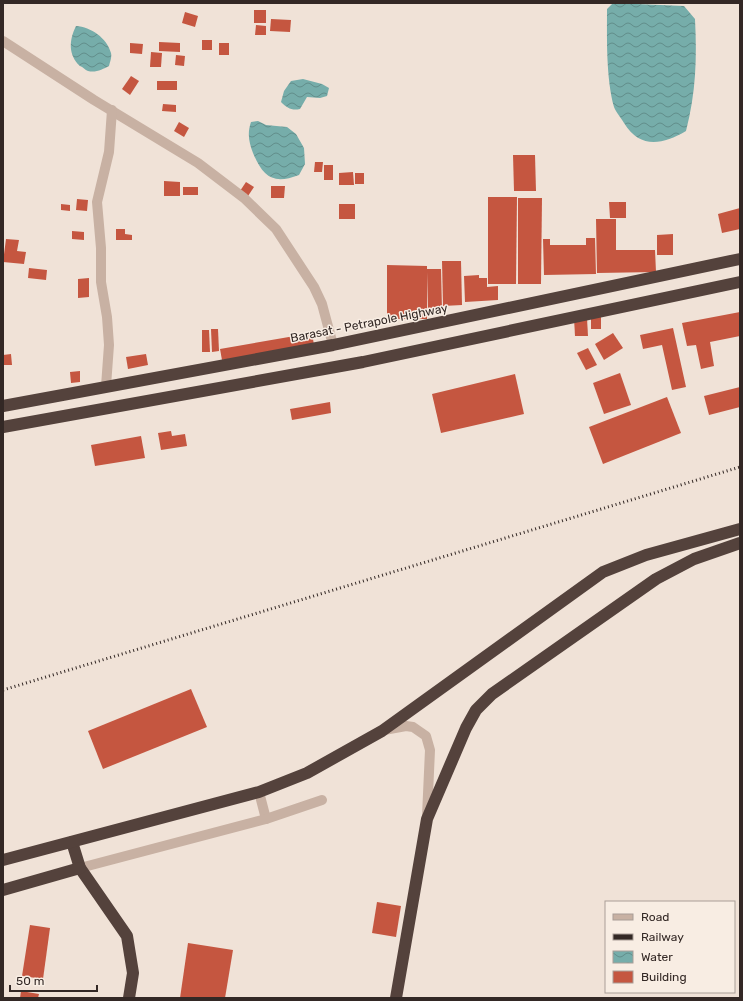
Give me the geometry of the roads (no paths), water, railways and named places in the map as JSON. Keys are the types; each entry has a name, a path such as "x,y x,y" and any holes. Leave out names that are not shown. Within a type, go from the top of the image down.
{"highway":[{"name":"Barasat - Petrapole Highway","path":"3,406 333,345 740,260"},
{"path":"3,427 363,362 740,282"},
{"path":"3,860 259,792 307,773 382,731 604,572 646,555 740,529"},
{"path":"396,998 427,819 469,722 476,710 492,694 656,579 694,559 740,543"},
{"path":"72,842 80,868 127,936 133,973 129,998"},
{"path":"3,890 80,868"}],"street":[{"path":"3,41 203,166 230,186 276,229 314,287 322,304 333,345"},
{"path":"106,386 109,345 107,317 101,282 101,248 97,202 109,152 112,110"},
{"path":"382,731 406,726 413,727 426,736 430,750 427,819"},
{"path":"259,792 266,818"},
{"path":"80,868 266,818 322,800"}],"water":[{"path":"613,3 684,6 695,19 696,62 692,103 686,131 677,136 660,141 644,141 630,131 614,107 608,71 607,46 607,9"},
{"path":"76,26 93,31 102,38 109,48 111,55 109,66 99,70 88,71 76,62 73,57 71,42"},
{"path":"303,79 322,84 329,88 327,96 320,98 307,97 300,109 294,110 285,106 281,102 284,91 291,81"},
{"path":"258,121 266,125 287,127 296,134 304,148 305,164 299,175 290,178 276,179 270,177 261,168 253,153 249,138 251,122"}],"railway":[{"path":"3,690 740,467"}]}
